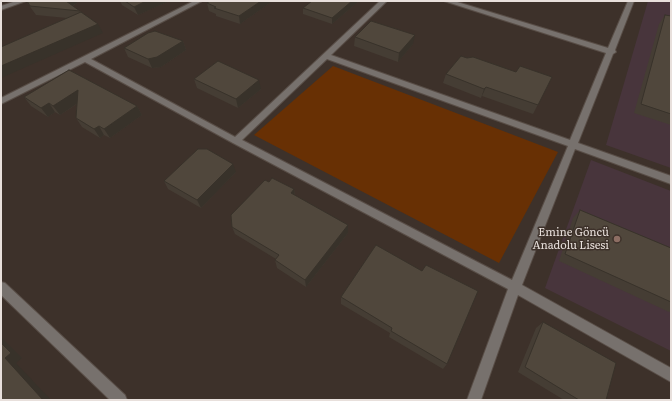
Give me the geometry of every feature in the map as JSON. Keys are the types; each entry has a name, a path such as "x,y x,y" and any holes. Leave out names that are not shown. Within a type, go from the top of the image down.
{"street":[{"path":"1,8 23,1"},
{"path":"1,102 197,1"},
{"path":"236,141 384,1"},
{"path":"447,1 612,52"},
{"path":"474,400 514,287 612,52 631,1"},
{"path":"326,56 671,180"},
{"path":"86,58 236,141 514,287 671,375"},
{"path":"1,287 120,400"}],"shaded area":[{"path":"648,1 671,1 671,168 606,145"},
{"path":"333,66 558,152 499,263 254,135"},
{"name":"Emine Göncü Anadolu Lisesi","path":"591,160 671,191 671,351 545,288"}],"building":[{"path":"27,1 66,1 80,11 30,6"},
{"path":"125,1 146,1 134,7"},
{"path":"210,1 261,1 239,16 214,8 216,7 207,3"},
{"path":"312,1 352,1 332,18 303,8"},
{"path":"81,12 98,24 1,66 1,47"},
{"path":"665,15 671,16 671,114 641,104"},
{"path":"371,21 415,35 399,53 355,37"},
{"path":"155,31 183,41 157,57 148,59 124,48 148,33"},
{"path":"461,56 467,58 473,57 516,72 520,66 552,77 538,105 486,87 484,89 446,74"},
{"path":"218,61 259,80 236,99 194,79"},
{"path":"69,70 137,106 104,129 99,126 94,129 76,118 78,90 53,106 49,103 41,108 24,97"},
{"path":"198,149 207,149 233,164 197,200 164,181"},
{"path":"272,178 294,189 291,193 348,225 305,280 275,260 279,255 232,227 231,215 265,180 269,182"},
{"path":"580,210 671,248 671,302 565,254"},
{"path":"376,245 422,271 426,265 478,291 447,364 391,331 392,328 341,297"},
{"path":"543,322 616,363 606,400 579,400 525,367"},
{"path":"1,343 11,353 5,358 43,400 1,400"}],"place":[{"name":"Emine Göncü Anadolu Lisesi","path":"617,239"}]}
